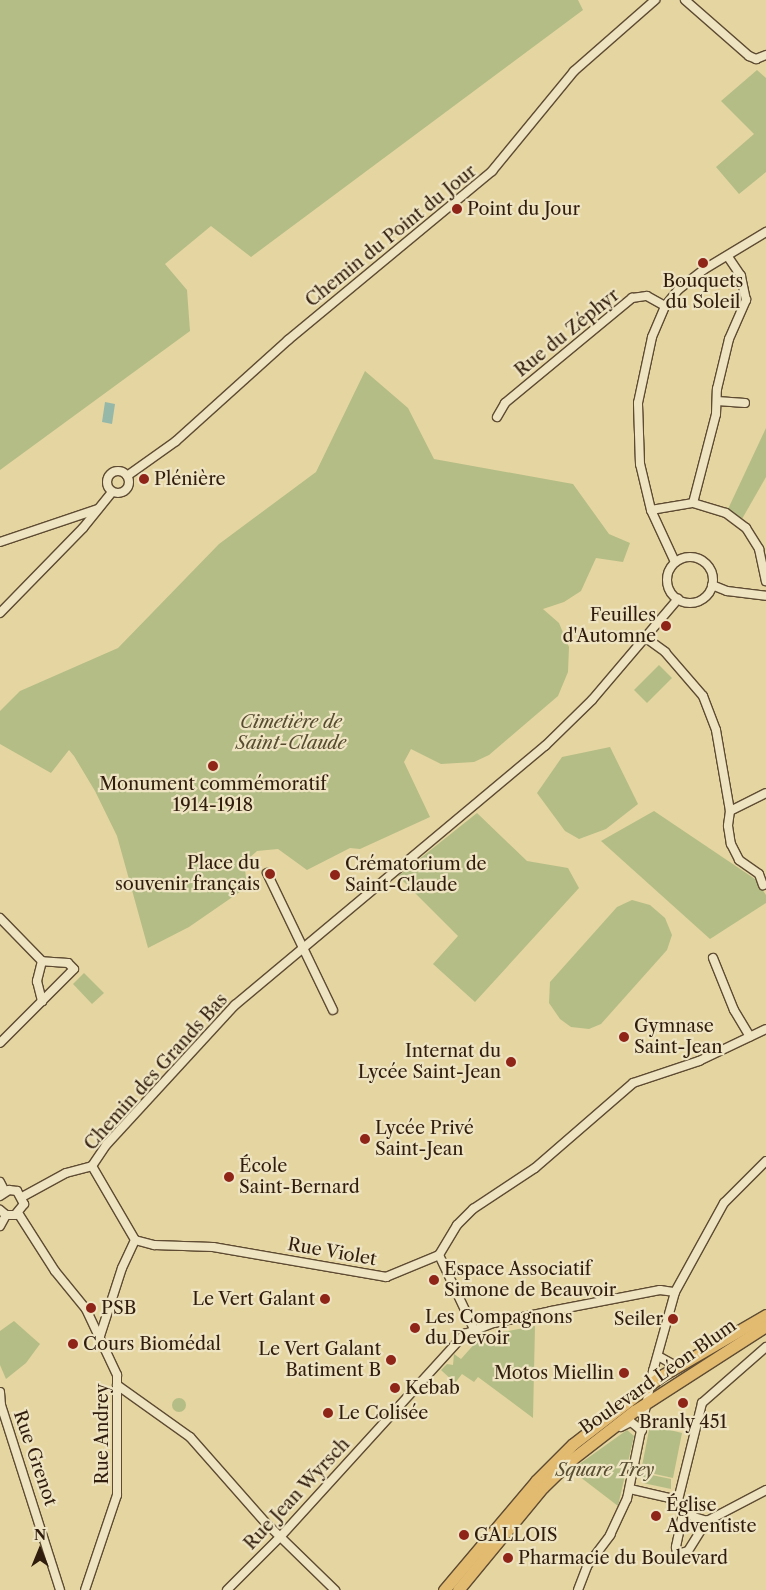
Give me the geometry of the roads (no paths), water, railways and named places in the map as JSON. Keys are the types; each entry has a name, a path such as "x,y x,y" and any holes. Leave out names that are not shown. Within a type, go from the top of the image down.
{"main road":[{"name":"Boulevard Léon Blum","path":"444,1590 536,1480 573,1444 676,1366 766,1315"},
{"name":"Boulevard Léon Blum","path":"458,1590 543,1487 571,1460 648,1402 766,1326"}],"street":[{"name":"Chemin du Point du Jour","path":"127,476 176,441 288,340 492,171 574,71 655,0"},
{"path":"685,0 749,56 756,59 766,55"},
{"path":"676,562 651,510 640,464 638,403 652,336 666,306 703,270 766,232"},
{"path":"693,503 718,401 729,339 746,300 741,276 728,256"},
{"name":"Rue du Zéphyr","path":"497,417 504,403 632,298 646,296 666,306"},
{"path":"718,401 746,403"},
{"path":"118,471 127,476 126,490 119,493 112,492 106,482 108,476 118,471"},
{"path":"0,613 83,528 112,492"},
{"path":"651,510 693,503 719,509 733,517 746,528 763,548 766,581"},
{"path":"0,542 100,508"},
{"path":"74,518 83,528"},
{"path":"690,557 704,562 712,572 712,585 698,601 678,599 667,581 676,562 690,557"},
{"path":"712,585 726,591 766,596"},
{"name":"Chemin des Grands Bas","path":"22,1197 66,1173 92,1166 107,1144 235,1005 302,947 545,746 579,714 678,599"},
{"path":"646,638 665,652 703,696 716,730 730,811 728,826 731,844 740,860 759,874 764,885"},
{"path":"730,811 766,793"},
{"path":"267,873 333,1010"},
{"path":"0,918 42,961 68,963 74,969 0,1043"},
{"path":"713,958 734,1010 750,1038"},
{"path":"42,961 37,981 42,1001"},
{"path":"474,1328 439,1256 457,1226 473,1209 535,1168 633,1082 699,1061 766,1029"},
{"path":"578,1590 587,1566 618,1520 630,1489 651,1384 675,1292 724,1203 766,1161"},
{"path":"92,1166 135,1240 122,1268 100,1336"},
{"path":"0,1182 2,1194 16,1191 22,1197 24,1204 18,1213 3,1212 0,1226"},
{"name":"Rue Andrey","path":"18,1213 55,1271 86,1309 115,1370 117,1385 117,1495 90,1581 85,1588"},
{"name":"Rue Violet","path":"135,1240 154,1245 213,1247 386,1277 439,1256"},
{"name":"Rue Jean Wyrsch","path":"227,1590 280,1537 459,1339 474,1328 660,1290 675,1292"},
{"path":"678,1500 702,1403 766,1348"},
{"path":"658,1356 676,1366"},
{"path":"117,1385 190,1437 280,1537 335,1590"},
{"name":"Rue Grenot","path":"0,1392 1,1405 60,1590"},
{"name":"Boulevard Léon Blum","path":"571,1460 627,1423 635,1423 642,1431"},
{"path":"630,1489 678,1500 684,1509 699,1520 707,1521"},
{"path":"684,1509 676,1547 678,1554 688,1551 707,1521 766,1490"}],"place":[{"name":"Point du Jour","path":"457,209"},
{"name":"Bouquets du Soleil","path":"703,263"},
{"name":"Plénière","path":"144,479"},
{"name":"Feuilles d'Automne","path":"666,626"},
{"name":"Monument commémoratif 1914-1918","path":"213,766"},
{"name":"Place du souvenir français","path":"270,874"},
{"name":"Crématorium de Saint-Claude","path":"335,875"},
{"name":"Gymnase Saint-Jean","path":"624,1037"},
{"name":"Internat du Lycée Saint-Jean","path":"511,1062"},
{"name":"Lycée Privé Saint-Jean","path":"365,1139"},
{"name":"École Saint-Bernard","path":"229,1177"},
{"name":"Espace Associatif Simone de Beauvoir","path":"434,1280"},
{"name":"Le Vert Galant","path":"325,1299"},
{"name":"PSB","path":"91,1308"},
{"name":"Seiler","path":"673,1319"},
{"name":"Les Compagnons du Devoir","path":"415,1328"},
{"name":"Cours Biomédal","path":"73,1344"},
{"name":"Le Vert Galant Batiment B","path":"391,1360"},
{"name":"Motos Miellin","path":"624,1373"},
{"name":"Kebab","path":"395,1388"},
{"name":"Branly 451","path":"683,1403"},
{"name":"Le Colisée","path":"328,1413"},
{"name":"Église Adventiste","path":"656,1516"},
{"name":"GALLOIS","path":"464,1535"},
{"name":"Pharmacie du Boulevard","path":"508,1558"}],"park label":[{"name":"Cimetière de Saint-Claude","path":"291,733"},
{"name":"Square Trey","path":"605,1470"}]}
